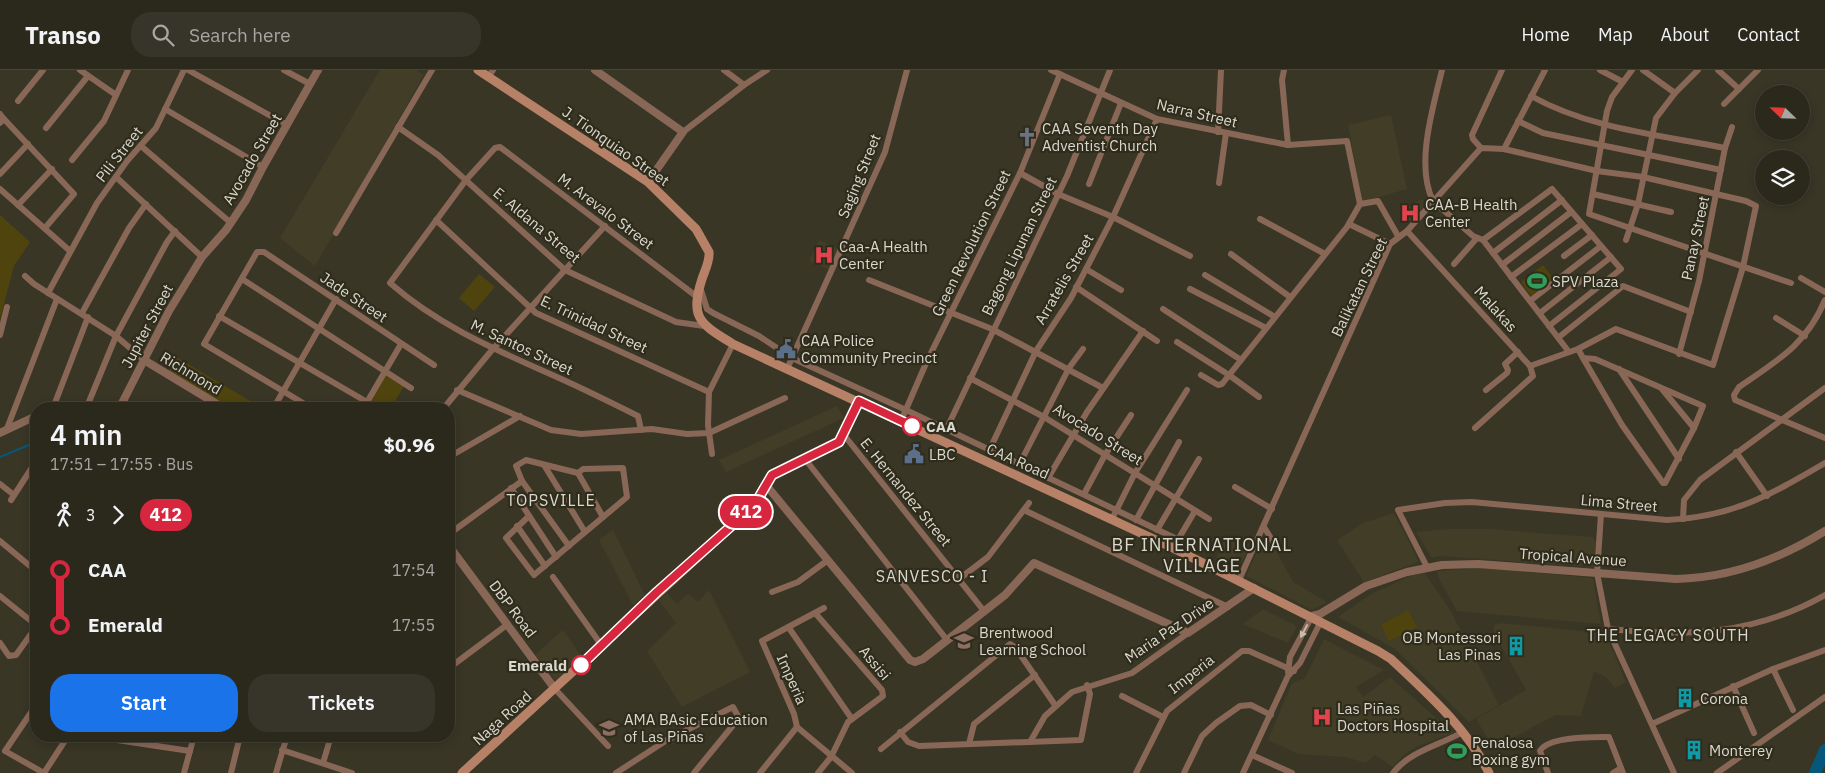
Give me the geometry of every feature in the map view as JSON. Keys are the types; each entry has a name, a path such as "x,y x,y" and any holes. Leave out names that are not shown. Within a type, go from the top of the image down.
{"main road":[{"name":"J. Tionquiao Street","path":"478,70 491,73 648,182 680,211 703,238 709,252 700,286"},
{"path":"700,286 696,296 699,317 704,326"},
{"name":"CAA Road","path":"704,326 733,344 859,401 1318,617 1391,659 1463,732 1479,753 1489,773"},
{"path":"844,436 859,401"},
{"name":"Naga Road","path":"462,773 746,513 758,499 772,475 836,445 844,436"}],"street":[{"path":"18,101 43,70"},
{"path":"80,70 116,95"},
{"path":"72,160 104,121 128,70"},
{"name":"Pili Street","path":"48,293 97,203 156,128 184,70"},
{"path":"188,70 287,126"},
{"path":"284,70 310,84"},
{"name":"Avocado Street","path":"202,257 246,200 318,70"},
{"path":"336,232 432,70"},
{"path":"595,70 683,132"},
{"path":"724,70 744,85"},
{"path":"648,182 683,132 744,85 768,70"},
{"name":"Saging Street","path":"787,369 885,152 907,70"},
{"name":"Narra Street","path":"1051,70 1157,119 1288,144 1346,140 1360,204"},
{"name":"Bagong Lipunan Street","path":"946,430 992,329 1058,194 1110,70"},
{"path":"1218,132 1221,70"},
{"path":"1284,70 1282,80 1288,144"},
{"path":"1442,70 1427,146 1427,179 1433,202 1480,239 1493,253 1569,352"},
{"path":"1475,428 1533,376 1530,366 1578,349 1616,329 1679,354 1713,365 1743,267 1756,206 1746,201 1644,177 1597,171 1504,149 1481,148 1472,135 1502,70"},
{"path":"1504,149 1545,70"},
{"path":"1600,70 1623,82"},
{"path":"1632,70 1612,97 1592,194 1590,216 1792,283"},
{"path":"1643,70 1675,92"},
{"path":"1626,240 1638,204 1659,112 1675,92 1698,70"},
{"path":"1718,70 1739,89"},
{"path":"1724,104 1758,70"},
{"name":"Green Revolution Street","path":"901,421 950,313 1020,173 1060,74"},
{"path":"46,128 88,76"},
{"path":"1531,96 1553,108 1605,125 1725,148"},
{"path":"1089,184 1121,103"},
{"path":"165,109 263,167"},
{"path":"1,118 74,194 45,228"},
{"name":"Arratelis Street","path":"989,451 1012,399 1036,352 1076,287 1113,217 1157,119"},
{"path":"1518,121 1543,133 1721,170"},
{"name":"E. Aldana Street","path":"398,127 438,155 565,270 676,322 704,326"},
{"name":"Panay Street","path":"1679,354 1691,312 1717,194 1725,148 1732,127"},
{"path":"1218,183 1226,133"},
{"path":"0,174 28,144"},
{"path":"141,146 230,223"},
{"name":"M. Arevalo Street","path":"466,180 495,148 500,147 696,296"},
{"name":"Balikatan Street","path":"1239,580 1390,244 1407,231 1481,148"},
{"path":"18,205 52,169"},
{"path":"1020,173 1058,194 1113,217 1190,256"},
{"path":"116,178 202,257"},
{"path":"436,220 466,180"},
{"path":"0,189 70,251"},
{"path":"1454,264 1480,239 1552,189 1621,269 1550,326"},
{"path":"1592,194 1671,212"},
{"path":"1493,253 1562,200"},
{"path":"1201,375 1218,385 1222,384 1349,224 1360,204 1378,201 1398,236"},
{"path":"54,402 85,315 129,228 146,204"},
{"path":"1502,265 1571,212"},
{"path":"1260,219 1326,254"},
{"name":"M. Santos Street","path":"436,220 390,283 433,317 492,350 559,378 638,416 641,430"},
{"name":"E. Trinidad Street","path":"436,220 536,313 709,392"},
{"path":"1349,224 1390,244"},
{"path":"1511,277 1582,224"},
{"path":"448,402 492,350 605,226"},
{"path":"89,402 116,336 166,242 175,231"},
{"name":"Malakas","path":"1407,231 1530,366"},
{"path":"1564,256 1592,235"},
{"path":"1530,301 1601,246"},
{"name":"Jade Street","path":"242,279 257,252 260,252 336,299 434,365"},
{"path":"1231,254 1290,297"},
{"name":"Jupiter Street","path":"123,402 169,311 202,257"},
{"path":"1540,313 1610,257"},
{"path":"1086,269 1121,290"},
{"path":"1205,275 1275,317"},
{"path":"25,276 57,299 116,336 144,360"},
{"path":"1801,278 1825,292"},
{"path":"300,402 204,344 242,279 411,388"},
{"path":"869,280 992,329 1069,368 1102,388"},
{"path":"700,286 703,301 707,309 713,314 759,336 792,358 1179,540"},
{"path":"1559,337 1623,286 1691,312"},
{"path":"1076,287 1158,341"},
{"path":"1190,290 1266,328"},
{"path":"3,432 57,299"},
{"path":"276,402 336,299"},
{"path":"1825,300 1806,336 1739,386 1734,395 1735,400 1825,438"},
{"path":"0,335 7,307"},
{"path":"1163,309 1241,360"},
{"path":"219,316 367,402 401,344"},
{"path":"1776,318 1806,336"},
{"path":"1048,478 1072,435 1102,388 1143,331"},
{"path":"1177,342 1229,375 1259,397"},
{"path":"712,454 709,433 709,392 733,344"},
{"path":"1020,464 1069,368 1083,349"},
{"path":"1578,349 1583,358 1622,425 1663,483 1668,480 1703,406 1619,369 1594,359 1583,358"},
{"path":"1486,390 1507,373 1508,370 1505,364 1518,352"},
{"name":"Richmond","path":"144,360 213,402"},
{"path":"1619,369 1679,459"},
{"name":"Avocado Street","path":"970,378 1044,417 1209,519"},
{"path":"1660,386 1694,428"},
{"path":"1683,519 1682,507 1688,494 1700,480 1825,388"},
{"path":"457,390 551,430 592,434 641,430 687,434 709,433 786,398"},
{"path":"1112,520 1135,473 1187,390"},
{"path":"1084,494 1105,455 1131,415"},
{"path":"455,454 520,416"},
{"path":"3,432 30,419"},
{"name":"E. Hernandez Street","path":"844,436 984,611"},
{"path":"1136,520 1179,442"},
{"path":"1736,452 1766,496"},
{"path":"805,459 947,640"},
{"path":"1157,530 1199,459"},
{"path":"569,546 522,481 516,466 526,460 578,473 603,517"},
{"name":"Lima Street","path":"1427,567 1398,510 1445,503 1472,502 1601,514 1683,519 1721,513 1766,496 1825,463"},
{"path":"544,465 585,532"},
{"path":"529,516 506,538 534,575 627,497 625,469 616,467 583,469 578,473"},
{"path":"0,484 13,498 30,472"},
{"path":"455,530 522,481"},
{"path":"766,485 912,661 923,659 1005,595 1032,565 1037,563 1188,633"},
{"path":"1235,487 1272,509"},
{"path":"511,488 556,557"},
{"path":"958,579 988,557 1030,503"},
{"path":"1024,510 1228,607"},
{"path":"1173,548 1194,511"},
{"path":"1601,514 1597,573 1608,629 1674,773"},
{"path":"517,526 545,566"},
{"path":"1264,527 1272,540"},
{"name":"Tropical Avenue","path":"1318,617 1366,586 1427,567 1478,564 1676,579 1725,574 1760,564 1825,531"},
{"path":"0,541 30,566"},
{"name":"DBP Road","path":"455,554 556,688"},
{"path":"772,592 798,582 828,560"},
{"path":"553,576 602,646"},
{"name":"Maria Paz Drive","path":"1030,742 1045,716 1055,705 1072,692 1087,685 1107,682 1132,673 1254,588"},
{"path":"1608,629 1680,635 1712,633 1780,615 1825,595"},
{"path":"0,596 30,621"},
{"name":"Imperia","path":"824,608 816,614 762,641 794,714 797,727 852,773"},
{"name":"Assisi","path":"816,614 883,692 883,699 852,719 831,757 818,773"},
{"path":"1243,773 1290,672 1296,645 1318,617"},
{"path":"1290,672 1306,650 1318,617"},
{"path":"455,664 508,624"},
{"path":"788,628 852,719"},
{"path":"0,643 9,656 16,655 30,635"},
{"path":"881,749 1010,644 1013,645 1055,705"},
{"path":"1296,645 1306,650"},
{"path":"1652,724 1733,686 1825,650"},
{"name":"Imperia","path":"1136,773 1163,717 1174,704 1242,651 1249,651 1290,672"},
{"path":"1773,669 1793,710"},
{"path":"968,744 974,724 1035,675"},
{"path":"900,732 908,742 918,746 1080,740 1090,694 1087,685"},
{"path":"1733,686 1754,733"},
{"path":"556,688 608,746"},
{"path":"1122,696 1163,717"},
{"path":"1717,773 1825,697"},
{"path":"1184,773 1202,736 1236,709 1245,705 1251,705 1271,715"},
{"path":"616,773 667,740 734,707 739,718 694,773"},
{"path":"30,714 6,751 44,773 64,742"},
{"path":"760,773 797,727"},
{"path":"1393,773 1401,763 1415,754 1445,742 1463,732"},
{"path":"1548,773 1540,751 1546,744 1564,740 1610,737 1622,771 1612,773"},
{"path":"130,742 190,751"},
{"path":"184,773 192,742"},
{"path":"230,773 238,742"},
{"path":"276,773 284,742"},
{"path":"323,763 329,742"},
{"path":"282,750 352,773"},
{"path":"1252,755 1292,773"}],"shaded area":[{"path":"380,70 416,70 424,75 315,266 280,238"},
{"path":"1391,115 1407,189 1362,202 1348,125"},
{"name":"CAA-B Health Center","path":"1424,199 1423,207 1412,220 1402,220 1403,207 1414,207 1416,202"},
{"path":"0,215 30,242 14,266 0,319"},
{"name":"Caa-A Health Center","path":"819,240 839,249 829,270 809,261"},
{"name":"SPV Plaza","path":"1543,265 1554,280 1531,296 1521,282"},
{"path":"479,274 495,287 474,311 459,298"},
{"path":"176,357 252,402 219,402 168,371"},
{"path":"384,374 404,386 394,402 369,402"},
{"path":"837,406 844,418 726,472 719,460"},
{"path":"1394,513 1418,562 1364,582 1337,540 1363,523"},
{"path":"1448,529 1490,529 1593,537 1596,543 1594,567 1440,556 1432,558 1416,532"},
{"path":"613,530 645,595 633,605 599,540"},
{"path":"1266,532 1293,582 1327,602 1312,610 1246,576"},
{"path":"1226,537 1250,547 1238,568 1216,558"},
{"path":"1481,568 1593,578 1601,624 1457,611 1438,577 1437,571"},
{"path":"1424,572 1450,610 1499,705 1469,722 1395,649 1338,617 1371,594 1417,573"},
{"path":"709,590 750,672 682,707 647,651 676,623 659,601 667,593 677,604 688,594 698,602"},
{"path":"1263,609 1297,626 1288,643 1243,624"},
{"path":"1408,610 1417,627 1389,641 1381,625"},
{"path":"1501,623 1605,633 1626,682 1615,688 1606,677 1594,671 1581,716 1556,715 1493,748 1476,719 1526,690 1494,633 1494,625"},
{"path":"563,630 582,657 556,681 535,655"},
{"name":"Las Piñas Doctors Hospital","path":"1324,639 1384,670 1356,687 1363,697 1390,677 1453,733 1416,747 1405,754 1393,767 1375,755 1366,763 1345,757 1298,754 1268,740 1292,683 1305,678"}],"waterway":[{"path":"0,457 30,444"},
{"path":"1815,773 1825,750"}],"bus line":[{"name":"412","path":"581,665 657,592 746,513 758,499 772,475 836,445 844,436 859,401 912,426"}],"place":[{"name":"CAA Seventh Day Adventist Church","path":"1027,137"},
{"name":"CAA-B Health Center","path":"1410,213"},
{"name":"Caa-A Health Center","path":"824,255"},
{"name":"SPV Plaza","path":"1537,281"},
{"name":"CAA Police Community Precinct","path":"786,349"},
{"name":"CAA","path":"912,426"},
{"name":"LBC","path":"914,454"},
{"name":"Brentwood Learning School","path":"964,641"},
{"name":"OB Montessori Las Pinas","path":"1516,646"},
{"name":"Emerald","path":"581,665"},
{"name":"Corona","path":"1685,698"},
{"name":"Las Piñas Doctors Hospital","path":"1322,717"},
{"name":"AMA BAsic Education of Las Piñas","path":"609,728"},
{"name":"Monterey","path":"1694,750"},
{"name":"Penalosa Boxing gym","path":"1457,751"}],"district":[{"name":"TOPSVILLE","path":"551,500"},
{"name":"BF INTERNATIONAL VILLAGE","path":"1202,554"},
{"name":"SANVESCO - I","path":"932,576"},
{"name":"THE LEGACY SOUTH","path":"1668,635"}]}
